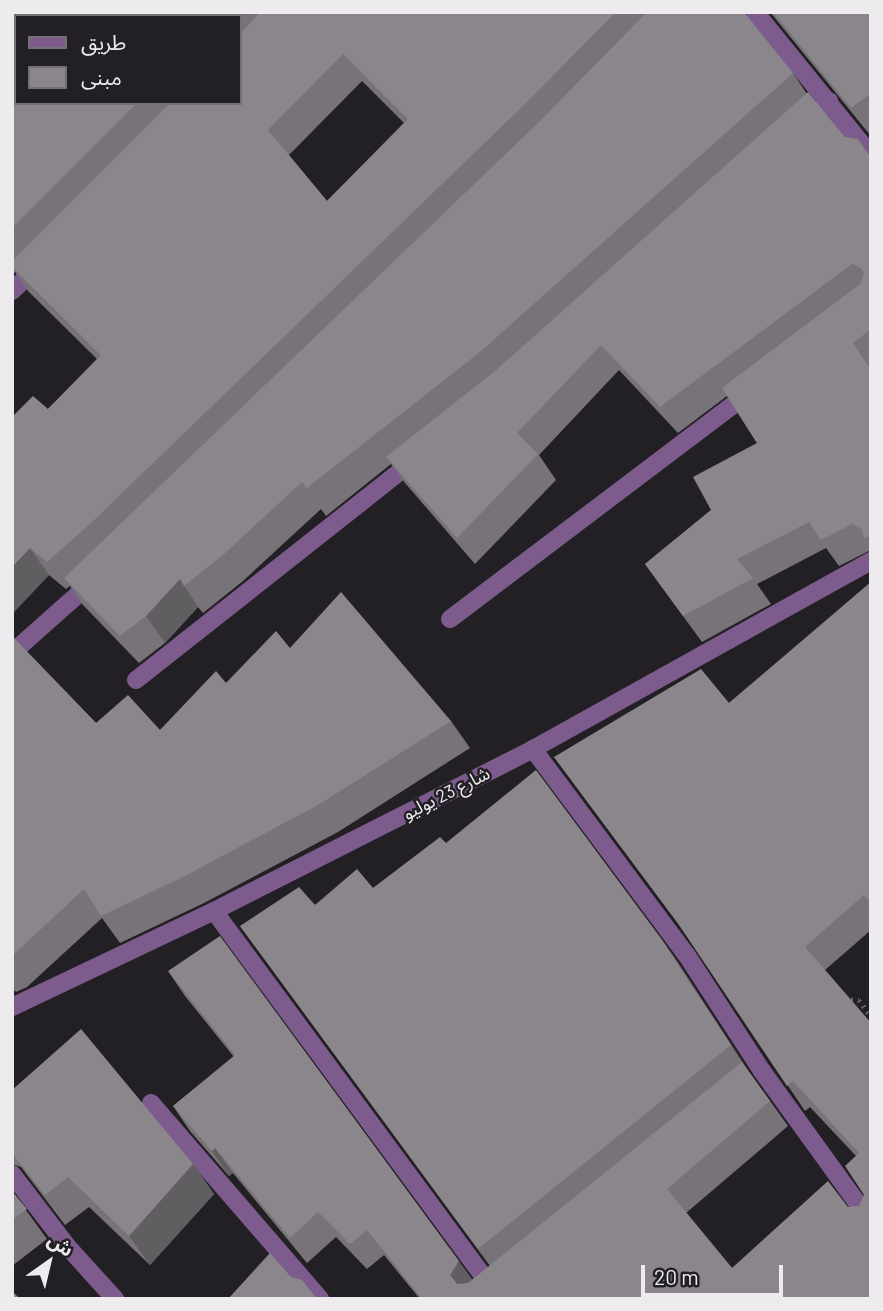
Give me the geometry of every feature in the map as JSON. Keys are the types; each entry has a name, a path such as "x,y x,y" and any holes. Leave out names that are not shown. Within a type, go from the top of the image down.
{"street":[{"path":"755,12 871,155"},
{"path":"788,138 829,101"},
{"path":"12,291 52,251"},
{"path":"450,619 771,376"},
{"path":"136,680 430,448"},
{"name":"شارع 23 يوليو","path":"12,1007 214,911 533,749 871,561"},
{"path":"12,653 108,568"},
{"path":"533,749 686,954 757,1076 871,1222"},
{"path":"214,911 491,1289"},
{"path":"151,1103 320,1299"},
{"path":"12,1174 66,1246 115,1299"}],"path":[{"path":"843,999 859,1000 871,1016"}],"building":[{"path":"12,12 229,12 14,14 12,75"},
{"path":"260,12 616,12 524,105 91,523 47,562 30,548 12,567 12,417 33,396 48,409 101,355 12,267 12,261 168,105 242,105 242,32","holes":["343,54 408,119 327,201 268,130"]},
{"path":"647,12 744,12 793,73 480,352 307,488 302,482 224,554 184,586 180,579 146,616 120,636 64,578 540,121"},
{"path":"773,12 871,12 871,93 851,108"},
{"path":"808,92 845,137 858,139 871,158 871,329 853,343 871,370 871,535 864,538 862,529 852,524 821,540 809,522 737,559 753,578 683,616 645,564 711,510 693,477 757,443 722,388 860,284 864,273 861,268 852,264 660,407 601,345 517,433 538,454 457,538 386,457 495,371"},
{"path":"12,105 135,105 12,228"},
{"path":"871,582 871,903 864,895 805,947 871,1023 871,1299 422,1299 367,1230 350,1244 318,1212 290,1238 215,1148 212,1151 173,1106 235,1055 168,971 220,936 459,1261 450,1275 457,1284 468,1283 742,1062 770,1101 667,1189 732,1268 828,1181 848,1207 859,1206 864,1195 845,1166 859,1153 793,1081 787,1086 677,922 554,757 701,669 729,703"},
{"path":"341,592 451,721 318,805 185,876 101,916 84,889 12,956 12,636 96,723 128,695 160,730 216,671 226,683 276,631 290,648"},
{"path":"536,770 660,937 731,1045 478,1249 240,926 299,887 315,905 357,869 373,888 440,837 446,843"},
{"path":"81,1029 193,1164 129,1236 68,1177 45,1195 12,1153 12,1090"},
{"path":"12,1191 27,1209 12,1220"},
{"path":"270,1253 291,1277 302,1280 317,1299 228,1299"},
{"path":"12,1291 20,1299 12,1299"}]}
